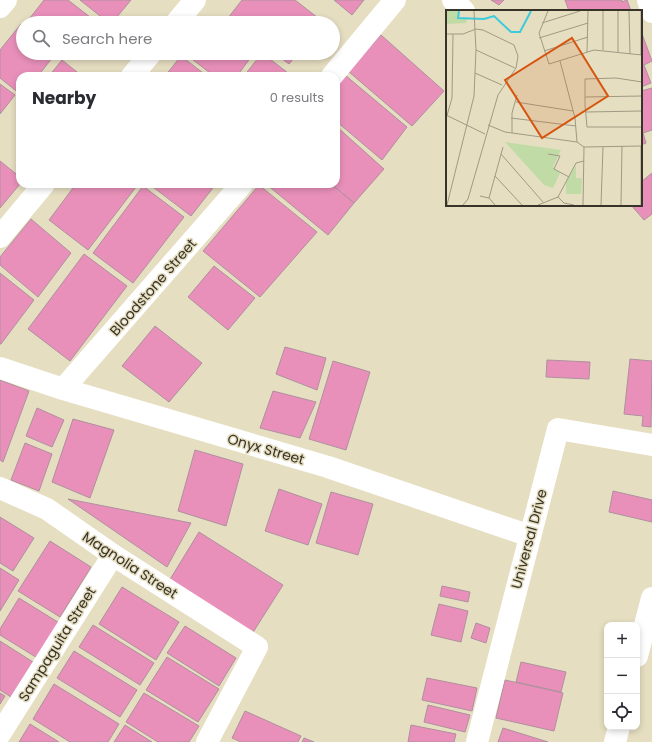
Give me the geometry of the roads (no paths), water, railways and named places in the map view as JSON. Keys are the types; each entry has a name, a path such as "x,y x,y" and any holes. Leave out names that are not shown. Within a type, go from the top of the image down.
{"street":[{"path":"0,7 6,0"},
{"path":"182,16 195,0"},
{"path":"335,72 395,0"},
{"path":"453,0 463,10"},
{"path":"648,0 652,12"},
{"path":"135,72 145,60"},
{"path":"0,237 41,188"},
{"name":"Bloodstone Street","path":"63,389 239,188"},
{"name":"Onyx Street","path":"0,368 63,389 328,467 530,536"},
{"name":"Universal Drive","path":"477,742 558,429 652,445"},
{"name":"Magnolia Street","path":"0,488 47,509 113,555 257,647 208,742"},
{"name":"Sampaguita Street","path":"0,734 113,555"},
{"path":"640,644 652,598"},
{"path":"615,742 618,730"}]}
